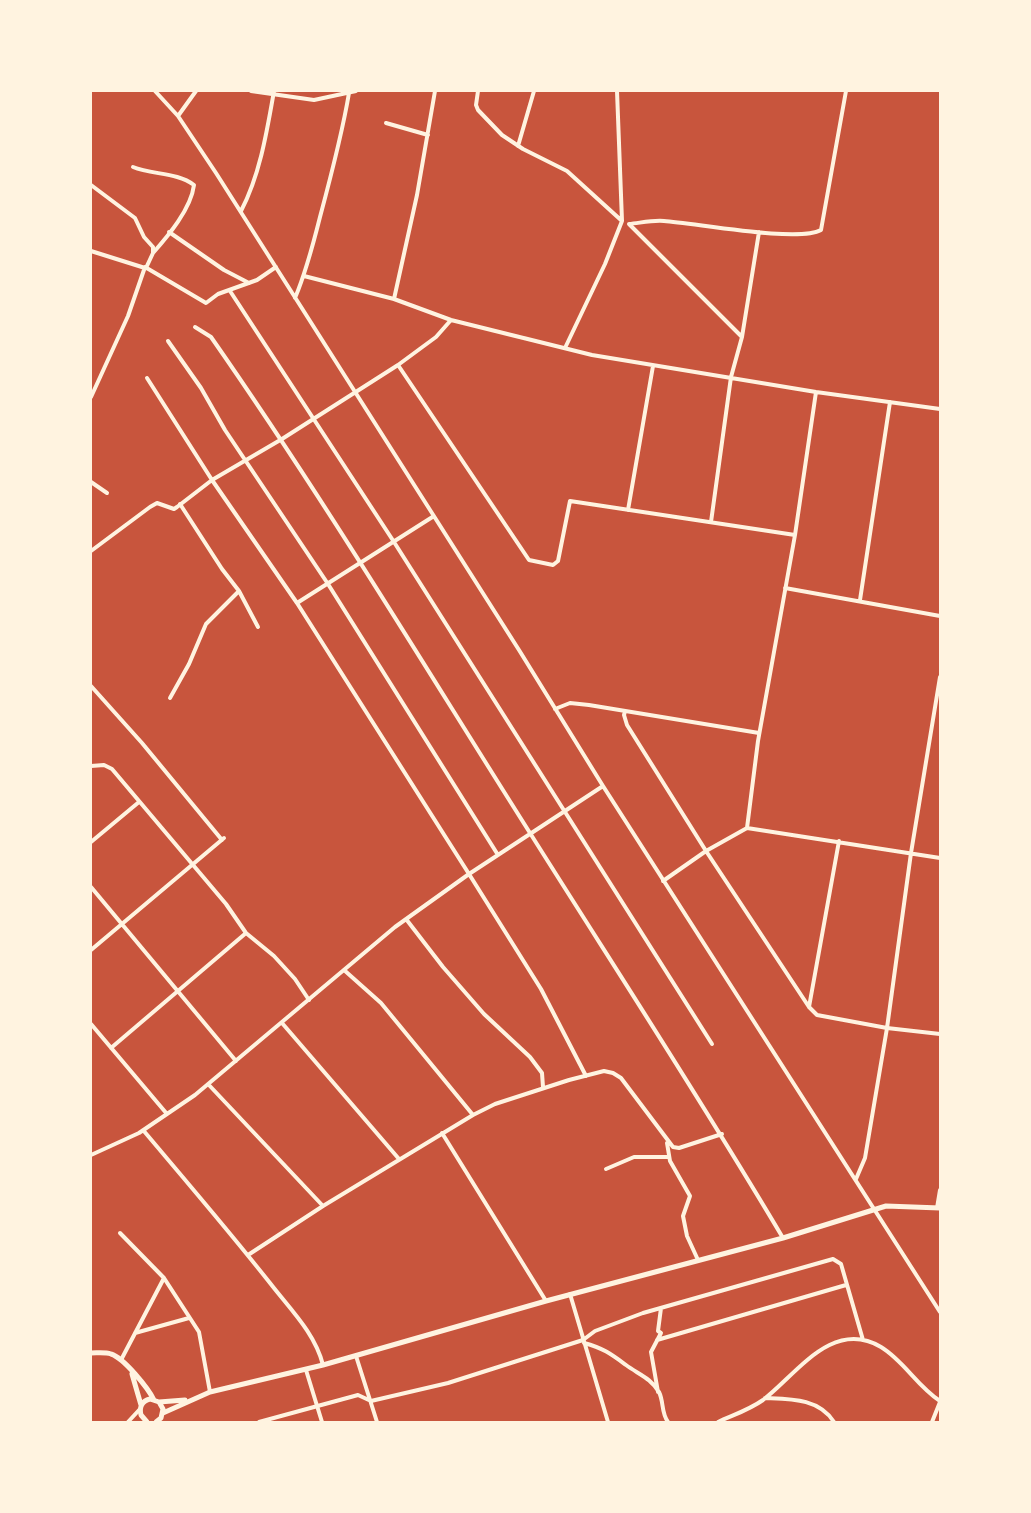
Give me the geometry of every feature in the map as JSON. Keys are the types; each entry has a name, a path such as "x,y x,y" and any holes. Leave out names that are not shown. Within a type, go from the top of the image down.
{"street":[{"path":"155,91 178,116 240,211 603,786 856,1179 872,1210 940,1312"},
{"path":"178,116 196,91"},
{"path":"251,91 314,100 356,91"},
{"path":"394,300 428,135 435,91"},
{"path":"478,91 476,106 482,116 502,135 518,146 567,171 622,221 629,224 742,337"},
{"path":"518,146 534,91"},
{"path":"565,348 605,264 622,221 617,91"},
{"path":"629,224 662,220 759,232 813,234 821,230 846,91"},
{"path":"240,211 254,183 274,93"},
{"path":"295,298 304,276 341,138 349,93"},
{"path":"386,123 428,135"},
{"path":"91,397 118,341 153,253 190,199 194,185 168,175 155,172 149,173 133,167"},
{"path":"91,185 135,218 144,238 153,247 153,253"},
{"path":"169,232 224,270 249,283"},
{"path":"711,522 732,377 742,337 759,232"},
{"path":"91,251 146,268 206,303 218,294 249,283 276,268"},
{"path":"304,276 394,300 451,320 592,355 816,392 940,409"},
{"path":"230,291 394,542 712,1044"},
{"path":"91,551 150,507 162,504 174,508 212,480 356,393 430,342 451,320"},
{"path":"195,326 211,337 282,439 530,834 722,1134 783,1238"},
{"path":"168,340 201,388 225,430 328,584 498,855"},
{"path":"398,365 529,560 553,565 558,561 570,501 795,536"},
{"path":"628,510 653,366"},
{"path":"147,378 212,480 297,603 469,874 541,989 586,1076"},
{"path":"746,828 759,733 795,536 816,392"},
{"path":"860,600 890,402"},
{"path":"91,482 108,492"},
{"path":"180,504 222,569 239,591 258,627"},
{"path":"297,603 434,516"},
{"path":"785,588 860,600 940,616"},
{"path":"170,698 189,664 206,624 239,591"},
{"path":"856,1179 864,1158 887,1028 940,677"},
{"path":"91,686 223,839 91,950"},
{"path":"555,709 570,703 759,733"},
{"path":"626,711 624,715 627,725 706,851 809,1007 817,1014 887,1028 940,1034"},
{"path":"91,766 104,765 112,769 226,904 246,933 274,956 295,979 308,1000"},
{"path":"91,1155 143,1130 167,1114 208,1084 406,919 469,874 603,786"},
{"path":"91,842 139,802"},
{"path":"663,880 706,851 746,828 940,858"},
{"path":"809,1007 839,841"},
{"path":"91,887 179,990 236,1061"},
{"path":"406,919 443,967 484,1014 530,1057 542,1073 543,1087"},
{"path":"111,1048 246,933"},
{"path":"344,970 381,1003 473,1115"},
{"path":"282,1023 399,1159"},
{"path":"91,1024 167,1114"},
{"path":"248,1255 323,1206 473,1115 495,1104 543,1087 604,1071 613,1073 621,1078 667,1142 673,1147 679,1148 722,1134"},
{"path":"208,1084 323,1206"},
{"path":"143,1130 248,1255 310,1334 319,1350 323,1365"},
{"path":"442,1133 546,1300"},
{"path":"667,1142 668,1157 690,1196 683,1216 687,1236 698,1260"},
{"path":"606,1169 634,1157 668,1157"},
{"path":"91,1353 110,1354 121,1360 150,1391 156,1401 160,1419 188,1400 210,1392 306,1370 546,1300 783,1238 886,1206 938,1208 940,1190"},
{"path":"120,1233 164,1278 199,1332 210,1392"},
{"path":"259,1422 358,1395 371,1402 448,1383 584,1342 594,1331 661,1308 833,1260 841,1264 863,1340"},
{"path":"121,1360 164,1278"},
{"path":"668,1422 664,1417 651,1355 661,1335 846,1285"},
{"path":"570,1294 608,1422"},
{"path":"661,1308 658,1331 661,1335"},
{"path":"135,1333 189,1318"},
{"path":"718,1422 753,1407 812,1355 848,1338 863,1340 880,1346 894,1356 930,1394 940,1401 932,1422"},
{"path":"584,1342 615,1355 626,1366 648,1379 658,1392"},
{"path":"356,1356 377,1422"},
{"path":"306,1370 322,1422"},
{"path":"132,1373 141,1407 141,1416 144,1421"},
{"path":"765,1398 807,1402 828,1413 834,1422"},
{"path":"128,1422 147,1400 188,1400"}]}
